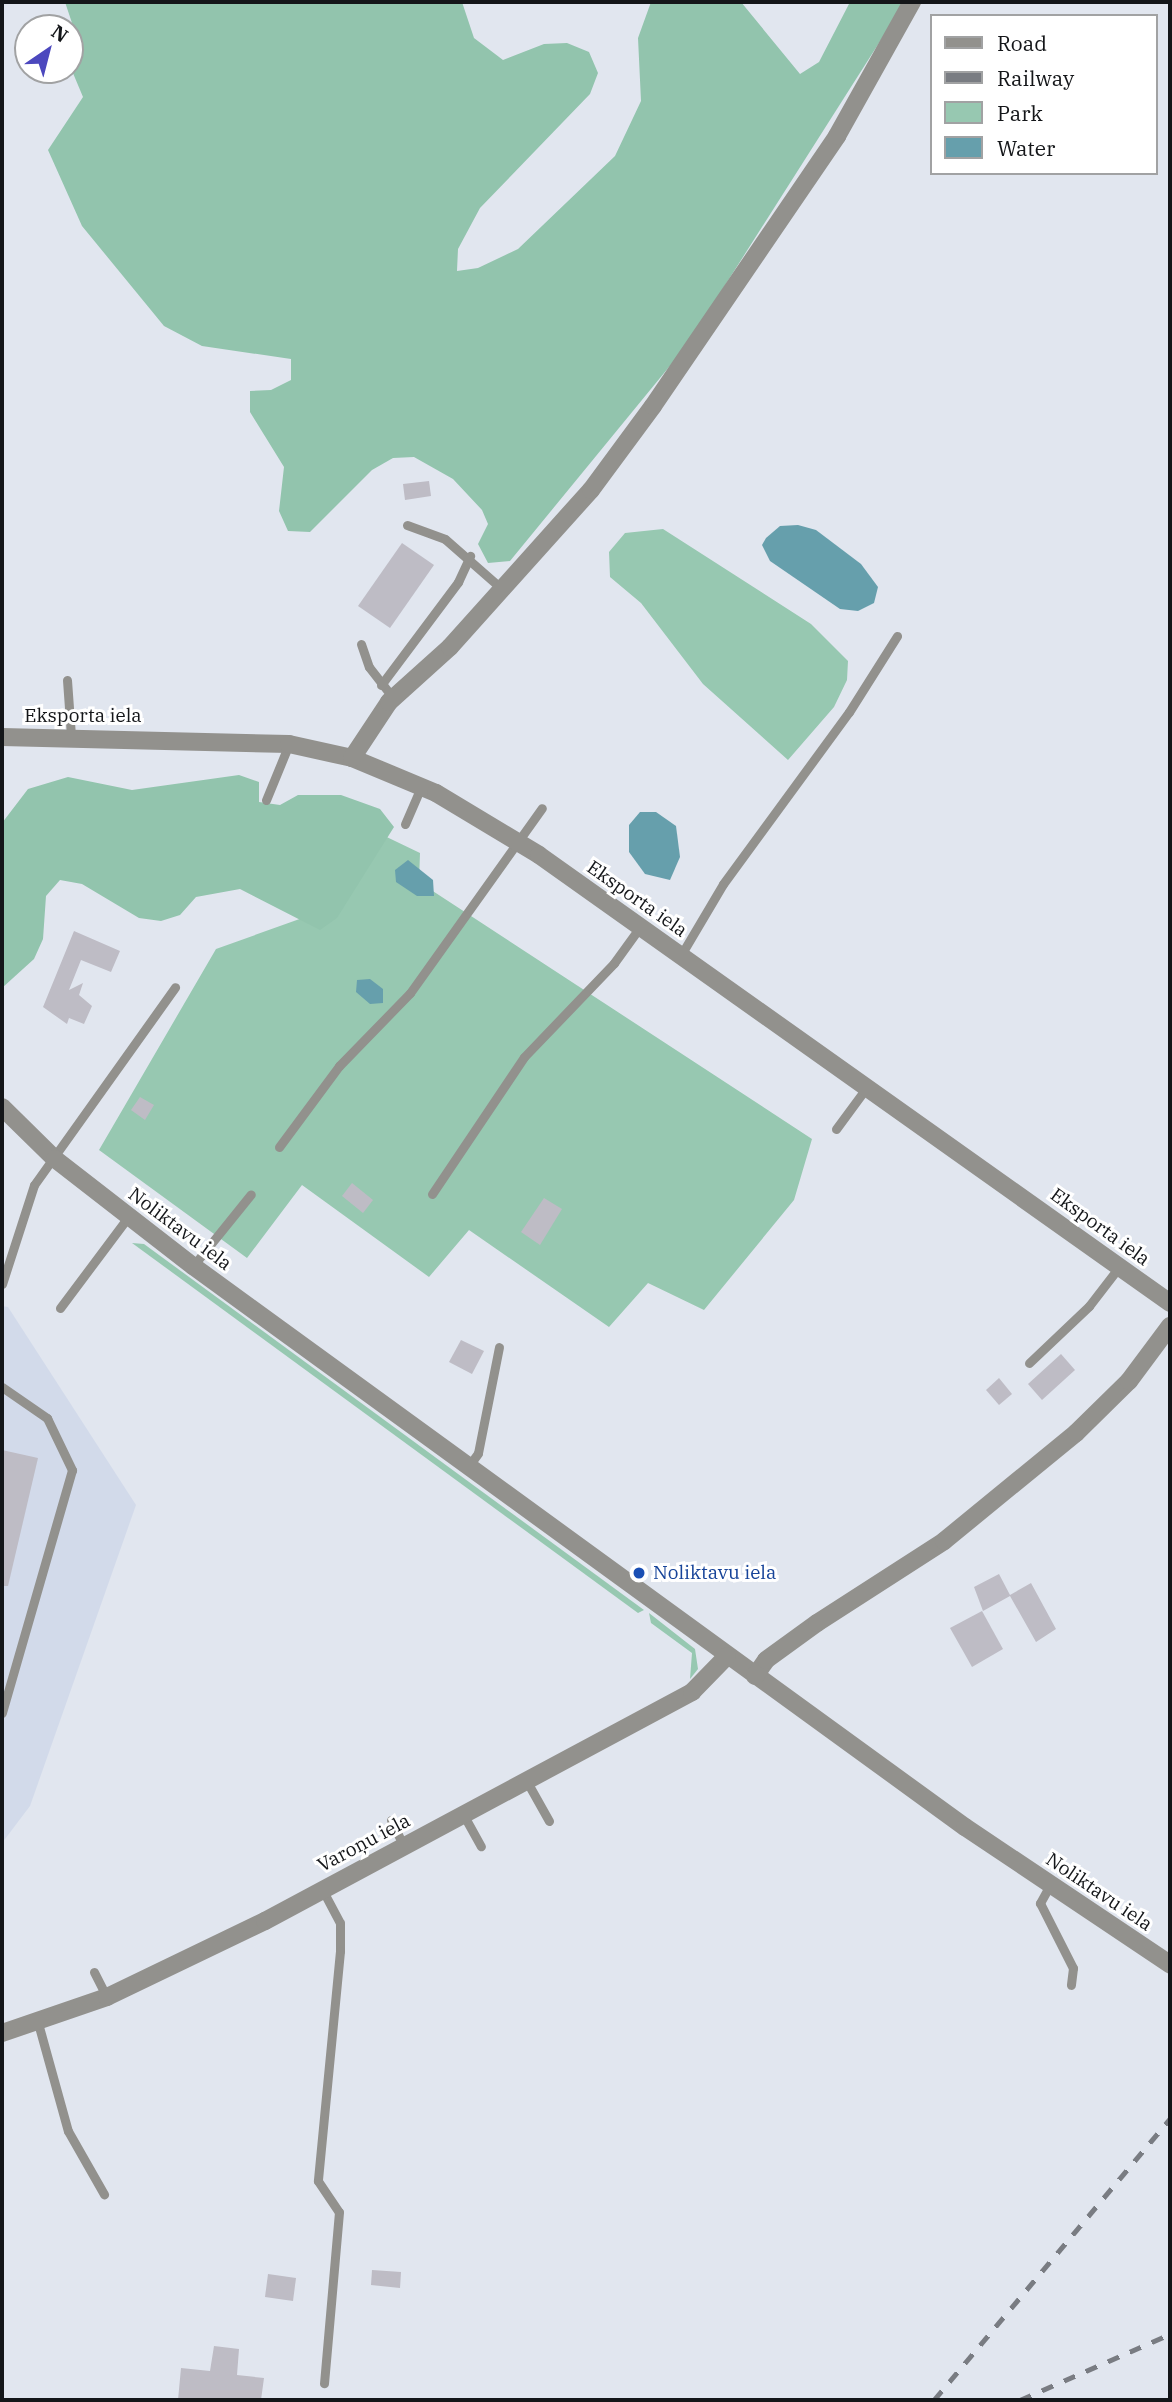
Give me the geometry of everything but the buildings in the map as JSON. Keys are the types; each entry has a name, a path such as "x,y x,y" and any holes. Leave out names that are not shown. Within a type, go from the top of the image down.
{"street":[{"path":"352,758 387,692 450,648 591,490 717,317 873,79 912,2"},
{"name":"Eksporta iela","path":"2,737 71,736 289,744 352,758 421,787 519,841 1170,1303"},
{"name":"Noliktavu iela","path":"2,1107 55,1159 193,1266 727,1656 1050,1885 1170,1964"},
{"path":"755,1676 766,1660 817,1623 944,1541 1076,1433 1129,1381 1170,1326"},
{"name":"Varoņu iela","path":"2,2033 38,2023 107,1997 322,1889 692,1692 727,1656"}],"lane":[{"path":"407,525 424,528 470,556 502,589"},
{"path":"361,644 387,692 458,582 470,556"},
{"path":"681,956 723,884 849,712 897,636"},
{"path":"67,680 71,736"},
{"path":"266,800 289,744"},
{"path":"405,824 421,787"},
{"path":"279,1147 339,1066 410,993 542,808"},
{"path":"432,1194 524,1058 614,963 640,927"},
{"path":"2,1284 34,1185 175,987"},
{"path":"836,1129 867,1087"},
{"path":"193,1266 251,1194"},
{"path":"60,1308 128,1217"},
{"path":"1029,1363 1089,1307 1119,1267"},
{"path":"468,1467 478,1453 499,1347"},
{"path":"2,1387 47,1418 72,1470 2,1713"},
{"path":"526,1780 549,1821"},
{"path":"463,1814 481,1846"},
{"path":"391,1820 403,1845"},
{"path":"1050,1885 1040,1903 1073,1968 1071,1985"},
{"path":"322,1889 340,1923 318,2181 340,2212 324,2383"},
{"path":"94,1972 107,1997"},
{"path":"38,2023 68,2131 104,2194"}],"shaded area":[{"path":"2,1306 8,1307 136,1505 30,1806 2,1843"}],"green space":[{"path":"65,2 462,2 474,38 503,60 544,44 567,43 589,52 598,73 590,94 480,208 458,249 457,271 478,268 518,249 615,156 641,101 638,38 651,2 741,2 800,74 819,62 850,2 905,2 687,345 510,561 488,563 478,544 488,524 482,510 453,479 414,457 393,458 372,470 310,532 288,531 279,511 284,467 250,412 250,391 271,390 291,380 291,359 202,346 164,326 82,226 48,150 83,97 78,84 84,84 84,14 69,14"},
{"path":"663,529 811,624 848,661 847,680 834,707 788,760 703,684 641,603 610,577 609,552 625,533"},
{"path":"239,775 259,782 259,802 280,805 298,795 341,795 380,809 394,827 337,918 320,930 240,889 196,897 180,915 161,921 139,918 82,884 60,880 46,896 43,939 34,959 2,988 2,823 28,789 68,777 132,790"},
{"path":"370,829 420,853 419,882 812,1139 794,1200 704,1310 648,1283 609,1327 469,1230 429,1277 302,1185 247,1258 99,1150 216,949 308,916"},
{"path":"132,1243 144,1244 644,1610 638,1613"},
{"path":"649,1613 695,1649 698,1669 690,1679 692,1653 651,1623"}],"water":[{"path":"798,525 816,530 861,564 878,587 874,603 858,611 840,609 770,561 762,545 766,538 780,526"},
{"path":"640,812 656,812 676,826 680,857 670,880 645,874 629,852 629,825"},
{"path":"408,860 433,880 434,896 417,896 396,882 395,870"},
{"path":"370,979 383,989 383,1003 370,1004 356,992 357,980"}],"railway":[{"path":"934,2400 1170,2119"},
{"path":"1020,2400 1170,2334"}],"place":[{"name":"Noliktavu iela","path":"639,1573"}]}
